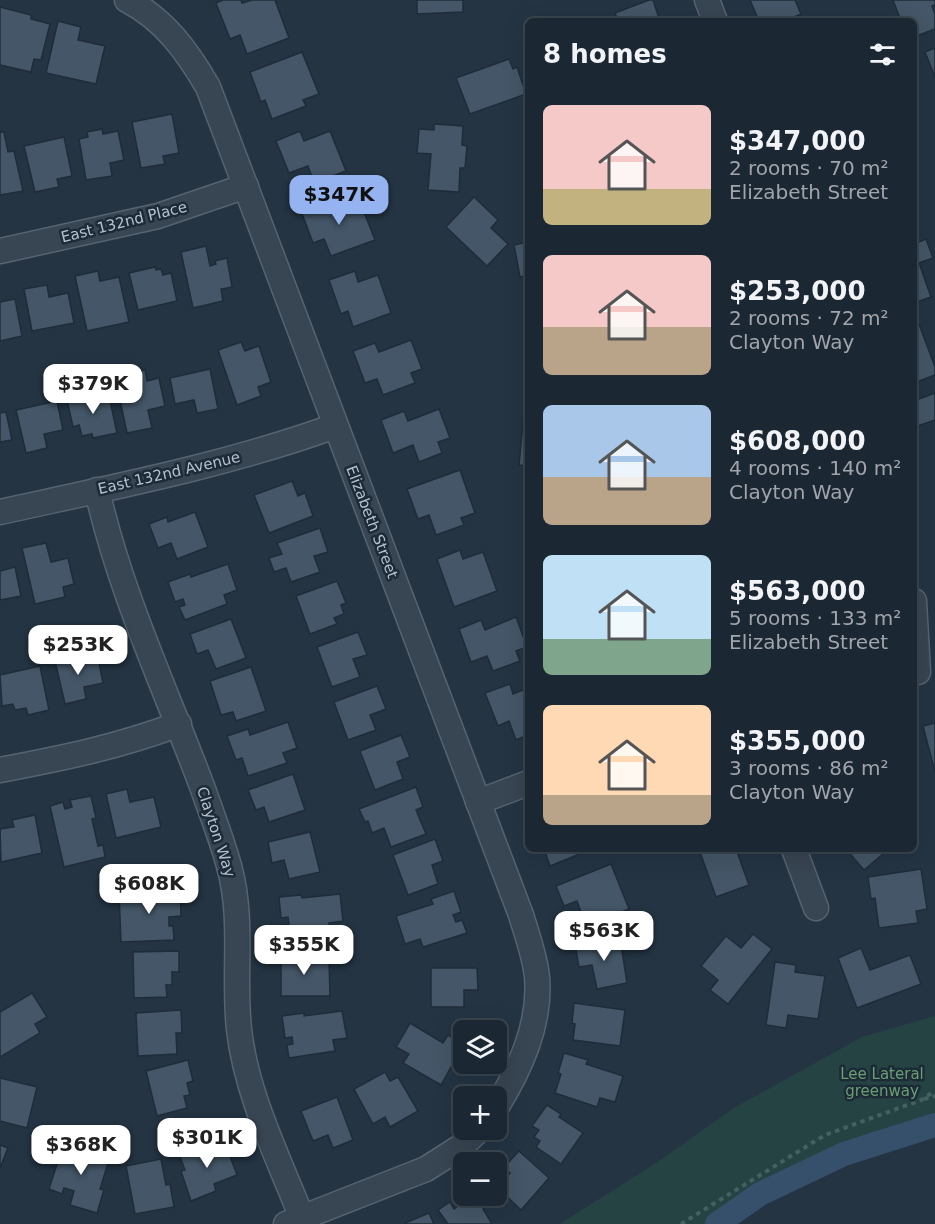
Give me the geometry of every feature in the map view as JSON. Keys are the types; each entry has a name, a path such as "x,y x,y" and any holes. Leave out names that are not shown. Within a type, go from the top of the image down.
{"street":[{"name":"Elizabeth Street","path":"127,0 161,23 179,42 208,87 521,915 534,962 537,996 531,1032 516,1074 507,1089"},
{"path":"707,0 714,18"},
{"name":"East 132nd Place","path":"0,251 158,216 246,186"},
{"name":"East 132nd Avenue","path":"0,512 227,460 288,443 335,426"},
{"name":"Clayton Way","path":"97,490 116,563 179,724 230,867 235,900 239,1028 245,1064 294,1221"},
{"path":"917,627 922,671"},
{"path":"0,770 92,752 136,740 179,724"},
{"path":"478,802 525,784"},
{"path":"795,852 816,908"},
{"path":"294,1221 426,1169 468,1140"}],"path":[{"path":"921,1100 935,1091"},
{"path":"681,1224 825,1135 935,1096"}],"green space":[{"name":"Lee Lateral greenway","path":"935,1016 935,1116 821,1155 708,1224 560,1224 656,1163 734,1108 862,1037"}],"building":[{"path":"223,0 241,0 242,3 252,0 275,0 289,38 247,54 240,35 230,39 216,3"},
{"path":"417,0 463,0 463,12 417,14"},
{"path":"653,0 659,18 617,18 615,13"},
{"path":"750,0 795,0 801,14 792,18 758,18"},
{"path":"893,0 935,0 935,5 932,6 935,14 935,29 917,36 917,18 900,18"},
{"path":"0,7 31,15 31,19 50,24 41,60 34,59 31,72 0,65"},
{"path":"58,21 81,27 78,40 105,46 96,84 46,73"},
{"path":"935,48 935,77 925,52"},
{"path":"302,52 319,94 303,100 306,106 272,119 265,100 261,102 250,72"},
{"path":"509,59 513,69 517,67 525,94 470,114 456,78"},
{"path":"172,114 179,153 163,156 165,164 141,168 132,122"},
{"path":"434,124 463,126 462,145 467,146 465,168 460,168 459,192 428,190 431,154 417,153 419,129 434,130"},
{"path":"102,129 103,134 118,131 124,160 110,163 112,176 86,180 79,139 88,137 87,132"},
{"path":"300,131 304,141 330,131 346,171 314,183 308,166 289,173 276,141"},
{"path":"0,132 4,132 8,152 14,151 23,191 0,195"},
{"path":"64,137 72,176 57,179 59,187 35,192 24,146"},
{"path":"474,197 498,220 491,228 508,244 487,266 446,227"},
{"path":"359,199 375,240 331,256 324,239 313,243 301,211 324,202 328,211"},
{"path":"926,239 933,258 919,263 931,297 917,302 917,243"},
{"path":"525,243 525,276 520,277 514,245"},
{"path":"206,246 210,266 216,264 215,261 227,258 232,287 221,289 223,301 193,308 181,252"},
{"path":"155,267 156,270 161,269 163,275 171,273 177,301 138,310 129,273"},
{"path":"98,271 100,281 119,277 129,322 87,331 75,276"},
{"path":"355,271 358,282 378,275 391,313 353,327 348,311 341,314 329,280"},
{"path":"47,285 49,297 68,293 74,323 32,331 24,289"},
{"path":"15,299 22,336 0,341 0,302"},
{"path":"919,324 935,367 935,375 917,382 917,325"},
{"path":"411,340 422,369 411,373 415,383 383,395 377,379 365,383 353,351 375,343 379,352"},
{"path":"241,342 245,351 259,346 271,382 258,387 261,396 237,405 218,350"},
{"path":"210,369 218,409 197,413 194,400 175,404 170,378"},
{"path":"145,370 147,381 159,378 165,406 148,410 152,428 127,433 115,376"},
{"path":"108,391 117,433 93,438 92,434 82,436 79,425 73,427 67,400"},
{"path":"935,393 935,420 918,426 917,400"},
{"path":"57,401 63,430 44,434 47,448 26,453 16,410"},
{"path":"525,401 525,466 519,465"},
{"path":"439,409 450,438 438,442 442,453 419,462 413,445 393,453 381,420 404,411 408,421"},
{"path":"6,412 12,440 0,442 0,413"},
{"path":"460,470 475,513 461,518 464,525 436,535 429,515 418,519 407,489"},
{"path":"292,481 298,496 305,493 313,516 269,533 254,495"},
{"path":"195,512 208,547 177,559 171,543 158,548 149,524 167,517 168,522"},
{"path":"320,528 328,552 314,556 320,572 291,582 286,568 274,572 269,558 282,554 277,543"},
{"path":"46,543 51,562 68,558 74,584 63,587 65,597 35,604 22,548"},
{"path":"460,550 463,559 483,552 497,591 454,607 437,559"},
{"path":"228,564 237,590 224,595 227,604 185,620 179,607 185,605 183,599 175,602 168,582 190,574 191,577"},
{"path":"15,567 21,596 0,600 0,571"},
{"path":"337,581 346,603 341,605 344,614 334,618 337,624 310,634 296,596"},
{"path":"516,617 525,642 525,648 516,651 520,661 493,671 487,656 471,662 459,629 481,620 485,630"},
{"path":"231,619 246,658 216,669 208,650 197,654 190,634"},
{"path":"358,632 367,655 353,659 360,677 332,687 317,647"},
{"path":"97,652 103,683 84,687 86,699 65,704 55,661"},
{"path":"40,666 49,710 28,715 26,708 15,710 13,704 2,706 0,675"},
{"path":"251,667 266,711 236,721 233,712 221,715 210,681"},
{"path":"510,684 513,694 525,689 525,736 516,740 509,721 498,726 485,693"},
{"path":"377,686 386,709 370,715 376,730 348,740 334,702"},
{"path":"288,722 297,748 283,753 287,763 248,776 242,758 236,760 227,736 248,729 250,735"},
{"path":"935,723 935,772 923,726"},
{"path":"401,735 410,757 397,762 403,779 375,790 360,751"},
{"path":"293,774 305,810 269,822 264,807 256,810 248,790"},
{"path":"416,787 423,807 416,810 426,834 391,847 384,828 372,833 368,821 365,822 359,809"},
{"path":"127,789 130,802 154,797 161,827 116,838 106,794"},
{"path":"91,796 96,818 92,819 98,846 103,845 105,857 64,867 50,806 63,802 65,809 72,807 70,800"},
{"path":"35,815 42,853 1,862 0,829 14,827 12,820"},
{"path":"310,832 320,872 289,879 284,860 272,863 268,842"},
{"path":"435,839 443,861 432,865 438,884 408,895 393,855"},
{"path":"545,852 585,852 550,866"},
{"path":"700,852 737,852 749,885 716,897"},
{"path":"849,852 883,852 884,853 864,870"},
{"path":"611,864 629,909 586,926 577,901 564,906 556,886"},
{"path":"921,869 927,909 916,911 918,923 879,928 875,898 871,899 868,877"},
{"path":"180,887 181,916 169,917 169,926 173,926 174,940 121,942 119,893 156,893 156,888"},
{"path":"454,891 461,912 453,915 456,922 462,920 467,933 423,947 420,939 405,944 396,916 433,904 431,899"},
{"path":"340,894 343,921 329,923 330,933 284,938 282,925 289,925 288,917 281,918 279,897 301,895 302,898"},
{"path":"753,934 772,949 728,1004 710,990 718,980 701,966 726,936 741,948"},
{"path":"620,938 627,983 597,989 592,965 579,967 575,945"},
{"path":"861,948 870,970 910,955 921,984 857,1008 838,958"},
{"path":"179,951 179,972 172,972 172,985 166,985 167,997 134,998 133,952"},
{"path":"304,952 304,961 329,960 330,996 281,996 281,953"},
{"path":"775,962 796,965 795,972 825,976 818,1019 788,1015 786,1028 766,1025"},
{"path":"431,968 477,968 478,990 464,990 464,1007 431,1007"},
{"path":"32,993 47,1017 35,1024 40,1033 0,1057 0,1012"},
{"path":"574,1003 625,1010 620,1046 573,1040"},
{"path":"181,1010 182,1033 176,1033 177,1054 138,1056 136,1013"},
{"path":"342,1011 347,1038 333,1040 335,1051 289,1058 287,1045 293,1044 292,1037 285,1038 282,1016 304,1013 304,1016"},
{"path":"410,1023 443,1043 448,1035 453,1038 453,1068 451,1067 441,1085 403,1063 409,1054 396,1047"},
{"path":"564,1053 588,1060 586,1064 623,1076 615,1102 600,1098 597,1107 555,1093"},
{"path":"188,1060 193,1081 187,1083 190,1095 184,1096 187,1108 157,1116 146,1071"},
{"path":"385,1072 390,1081 398,1077 418,1111 390,1127 385,1117 373,1124 354,1089"},
{"path":"0,1078 37,1087 27,1128 0,1121"},
{"path":"337,1097 353,1140 333,1148 328,1135 313,1141 301,1111"},
{"path":"547,1105 561,1114 559,1117 583,1133 561,1164 536,1147 540,1141 534,1137 539,1130 532,1126"},
{"path":"224,1140 237,1175 214,1184 216,1191 191,1201 181,1171 185,1170 180,1157"},
{"path":"64,1142 110,1157 100,1189 104,1190 97,1213 70,1205 74,1191 64,1188 62,1194 49,1189"},
{"path":"0,1145 8,1148 0,1168"},
{"path":"519,1151 549,1178 521,1210 507,1197 507,1176 510,1173 507,1170 507,1164"},
{"path":"161,1159 166,1185 170,1184 174,1207 135,1214 126,1166"},
{"path":"450,1202 454,1209 458,1206 488,1206 483,1209 492,1224 448,1224 438,1210"},
{"path":"429,1213 434,1224 405,1224 405,1223"}],"waterway":[{"path":"717,1224 760,1194 844,1154 935,1125"}]}
